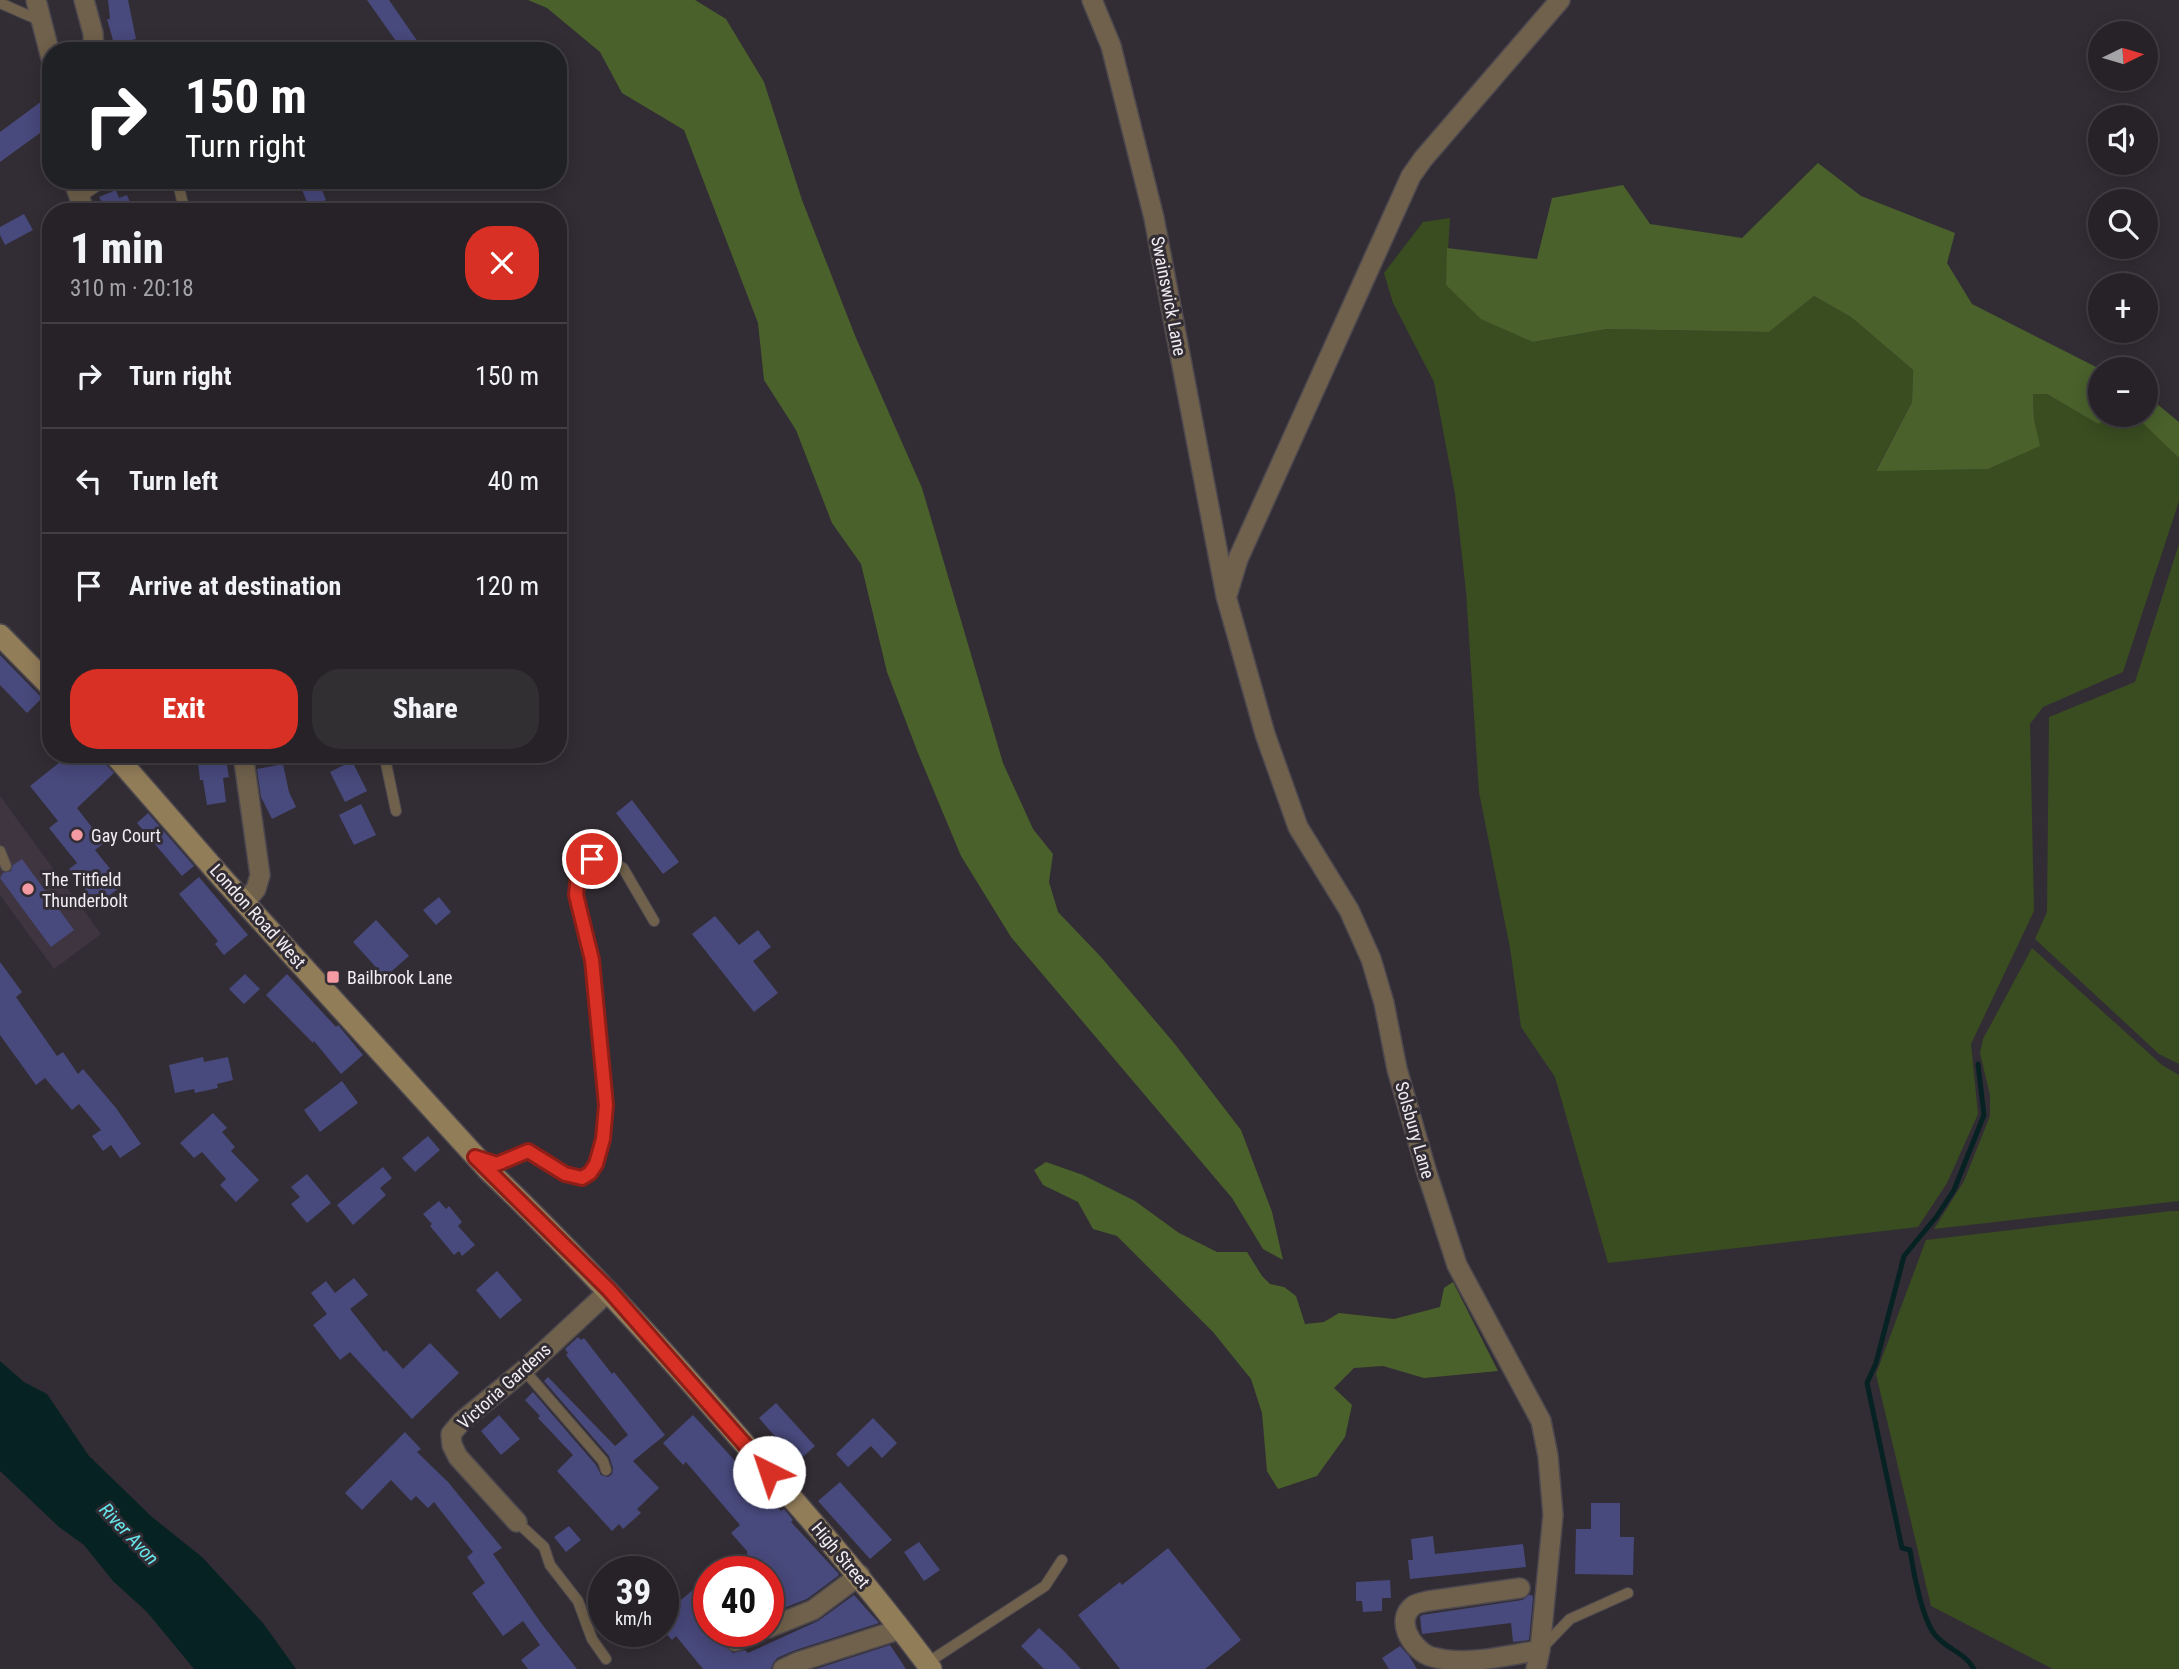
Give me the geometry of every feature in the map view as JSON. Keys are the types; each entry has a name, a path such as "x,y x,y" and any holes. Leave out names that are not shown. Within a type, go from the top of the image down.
{"street":[{"path":"36,0 47,42"},
{"path":"83,0 93,42"},
{"name":"Swainswick Lane","path":"1092,0 1111,46 1154,218 1226,596"},
{"path":"1226,596 1238,559 1411,176 1560,0"},
{"name":"Solsbury Lane","path":"1226,596 1265,734 1298,827 1349,910 1371,959 1384,1003 1400,1082 1457,1265 1541,1422 1548,1456 1553,1516 1538,1659"},
{"path":"0,635 42,678"},
{"name":"London Road West","path":"122,763 482,1164"},
{"path":"244,763 260,875 256,888 245,902"},
{"name":"High Street","path":"482,1164 609,1290 860,1575 929,1666"},
{"name":"Victoria Gardens","path":"517,1522 458,1457 452,1445 452,1434 462,1421 524,1370 609,1290"},
{"path":"784,1622 813,1610 860,1575"},
{"path":"1520,1588 1413,1605 1405,1618 1405,1628 1414,1645 1428,1656 1450,1660 1538,1659"},
{"path":"783,1669 901,1629"}],"lane":[{"path":"0,3 41,21"},
{"path":"386,763 396,811"},
{"path":"0,851 6,866"},
{"path":"482,1164 497,1164 528,1151 565,1174 582,1178 590,1173 596,1164 603,1139 606,1105 592,960 576,895 578,874 592,859 611,862 624,868 654,921"},
{"path":"524,1370 603,1461 606,1470"},
{"path":"517,1522 544,1548 550,1565 578,1601 592,1639 606,1659"},
{"path":"929,1666 1045,1586 1062,1560"},
{"path":"1538,1659 1570,1619 1628,1593"}],"shaded area":[{"path":"0,796 101,934 54,969 0,895"}],"green space":[{"path":"528,0 695,0 726,19 764,82 802,200 856,338 922,488 1003,763 1033,829 1053,854 1049,882 1058,912 1101,957 1174,1043 1241,1130 1272,1212 1283,1260 1263,1249 1232,1198 1011,937 961,856 887,672 861,564 832,523 796,430 764,380 758,323 684,130 622,93 600,52 547,8"},
{"path":"1818,163 1861,196 1955,233 1947,263 1972,304 2088,363 2088,418 2047,394 2033,394 2034,419 2040,446 1988,469 1876,471 1912,402 1913,370 1851,317 1814,296 1769,332 1607,329 1533,342 1481,319 1446,285 1447,248 1537,259 1552,198 1623,185 1650,224 1742,238"},
{"path":"1450,218 1446,285 1533,342 1607,329 1769,332 1814,296 1851,317 1913,370 1912,402 1876,470 1988,469 2039,446 2033,394 2047,394 2088,418 2088,427 2148,427 2179,458 2179,501 2123,672 2043,707 2030,724 2034,911 1971,1044 1978,1114 1947,1183 1918,1227 1608,1263 1555,1077 1521,1027 1510,948 1479,792 1466,591 1455,494 1434,382 1393,303 1384,273 1423,222"},
{"path":"2158,405 2179,422 2179,458 2147,427 2158,427"},
{"path":"2179,544 2179,1064 2159,1054 2035,939 2047,912 2049,717 2135,682"},
{"path":"2032,948 2162,1065 2179,1075 2179,1201 1934,1229 1964,1181 1990,1116 1990,1095 1980,1053 1983,1039"},
{"path":"1046,1162 1083,1175 1135,1201 1179,1233 1217,1252 1247,1252 1270,1284 1284,1287 1296,1296 1305,1324 1324,1322 1339,1313 1394,1319 1440,1307 1444,1288 1453,1282 1498,1371 1424,1378 1383,1366 1354,1368 1334,1388 1352,1405 1345,1437 1317,1476 1278,1489 1267,1471 1262,1413 1251,1379 1213,1332 1117,1236 1093,1229 1078,1202 1043,1185 1034,1170"},
{"path":"2179,1211 2179,1669 2053,1669 1931,1606 1876,1374 1926,1240"}],"water":[{"name":"River Avon","path":"0,1361 24,1382 47,1394 89,1456 152,1517 202,1557 263,1623 296,1669 194,1669 147,1612 113,1581 84,1545 59,1527 0,1471"}],"building":[{"path":"108,0 128,0 136,39 113,42 107,19 110,19"},
{"path":"367,0 389,0 418,42 397,42"},
{"path":"42,101 42,136 40,133 0,162 0,132"},
{"path":"302,189 322,189 326,200 307,203"},
{"path":"116,190 119,198 127,195 130,203 102,203 99,197"},
{"path":"24,214 33,230 5,245 0,235 0,227"},
{"path":"0,655 42,698 27,713 0,685"},
{"name":"Gay Court","path":"59,763 105,763 114,773 77,808 104,843 95,850 123,885 97,905 69,869 77,863 49,828 58,821 30,786"},
{"path":"198,763 227,763 229,777 223,778 226,802 207,805 203,780 200,780"},
{"path":"353,763 367,791 345,802 330,772"},
{"path":"283,764 289,792 296,807 272,819 261,797 257,769"},
{"path":"632,800 679,862 663,874 616,813"},
{"path":"361,804 376,835 354,845 339,815"},
{"path":"148,813 194,866 182,876 137,823"},
{"path":"22,859 74,930 51,947 0,878"},
{"path":"199,877 248,935 224,955 215,944 218,941 179,894"},
{"path":"439,897 451,912 436,925 423,910"},
{"path":"715,916 739,945 758,930 771,947 753,961 778,993 754,1012 692,934"},
{"path":"376,920 409,956 385,977 353,942"},
{"path":"0,962 22,992 16,997 57,1056 63,1052 78,1074 83,1069 116,1108 141,1144 120,1158 111,1145 103,1151 92,1136 101,1130 79,1104 72,1110 45,1078 36,1085 0,1035"},
{"path":"245,974 260,989 244,1004 229,989"},
{"path":"287,974 336,1027 338,1025 363,1055 341,1074 314,1041 313,1043 266,995"},
{"path":"203,1057 204,1062 228,1057 233,1080 217,1084 218,1088 195,1093 194,1089 175,1093 169,1065"},
{"path":"342,1081 358,1103 320,1132 304,1110"},
{"path":"213,1113 227,1128 222,1132 235,1147 231,1151 259,1180 236,1202 220,1185 226,1179 202,1152 194,1158 180,1143"},
{"path":"428,1136 440,1150 415,1172 402,1158"},
{"path":"383,1167 392,1178 380,1188 386,1195 353,1225 337,1205"},
{"path":"307,1174 331,1203 307,1223 291,1204 300,1197 291,1187"},
{"path":"439,1201 446,1209 449,1206 462,1222 458,1226 475,1245 462,1256 459,1251 454,1255 423,1214"},
{"path":"497,1271 522,1300 500,1319 476,1290"},
{"path":"354,1278 368,1295 350,1309 384,1352 386,1350 403,1369 430,1343 459,1373 412,1419 350,1352 340,1360 313,1325 327,1314 311,1293 326,1281 335,1293"},
{"path":"578,1337 581,1340 584,1338 665,1435 633,1461 659,1488 637,1509 641,1513 623,1529 619,1524 612,1531 557,1471 573,1455 525,1400 533,1392 596,1465 601,1475 608,1477 612,1474 609,1456 544,1381 548,1377 615,1446 628,1435 566,1355 568,1353 565,1349"},
{"path":"776,1403 815,1446 797,1462 759,1418"},
{"path":"499,1415 520,1439 501,1455 481,1431"},
{"path":"693,1415 781,1511 784,1509 793,1520 791,1522 838,1576 807,1599 784,1608 784,1556 747,1556 747,1551 731,1533 740,1525 686,1462 683,1465 663,1443"},
{"path":"873,1418 897,1443 882,1458 871,1446 848,1467 836,1454"},
{"path":"405,1432 421,1449 417,1452 448,1482 502,1548 493,1554 577,1669 528,1669 521,1660 540,1645 523,1621 503,1636 472,1593 485,1583 467,1557 473,1552 434,1502 428,1508 416,1496 411,1501 391,1480 362,1510 345,1493"},
{"path":"840,1482 892,1540 870,1559 818,1501"},
{"path":"1591,1503 1620,1503 1620,1537 1634,1537 1633,1575 1575,1574 1576,1529 1591,1529"},
{"path":"569,1526 581,1540 566,1552 554,1537"},
{"path":"1433,1536 1435,1554 1523,1544 1526,1567 1410,1579 1408,1560 1413,1560 1411,1539"},
{"path":"919,1542 940,1570 924,1581 904,1552"},
{"path":"1168,1548 1241,1640 1205,1669 1120,1669 1078,1615 1120,1582 1122,1585"},
{"path":"1390,1580 1391,1598 1382,1598 1382,1611 1363,1612 1362,1601 1356,1601 1356,1582"},
{"path":"693,1590 693,1647 726,1647 733,1653 745,1650 748,1653 761,1647 784,1647 784,1637 818,1621 854,1595 879,1623 793,1651 777,1658 771,1669 703,1669 679,1640 679,1602"},
{"path":"1529,1595 1533,1598 1529,1640 1513,1642 1511,1623 1422,1634 1422,1615 1522,1600"},
{"path":"1039,1628 1081,1669 1044,1669 1021,1646"},
{"path":"890,1645 906,1669 816,1669"},
{"path":"1400,1646 1417,1669 1389,1669 1382,1658"}],"waterway":[{"path":"1974,1669 1966,1659 1937,1637 1927,1621 1910,1550 1902,1548 1867,1383 1876,1363 1904,1256 1937,1216 1954,1190 1984,1115 1978,1064"}],"place":[{"name":"Gay Court","path":"77,835"},
{"name":"The Titfield Thunderbolt","path":"28,889"},
{"name":"Bailbrook Lane","path":"333,977"}],"route":[{"path":"592,859 578,874 576,895 592,960 606,1105 603,1139 596,1164 590,1173 582,1178 565,1174 528,1151 497,1164 475,1157 609,1290 769,1472"}]}
